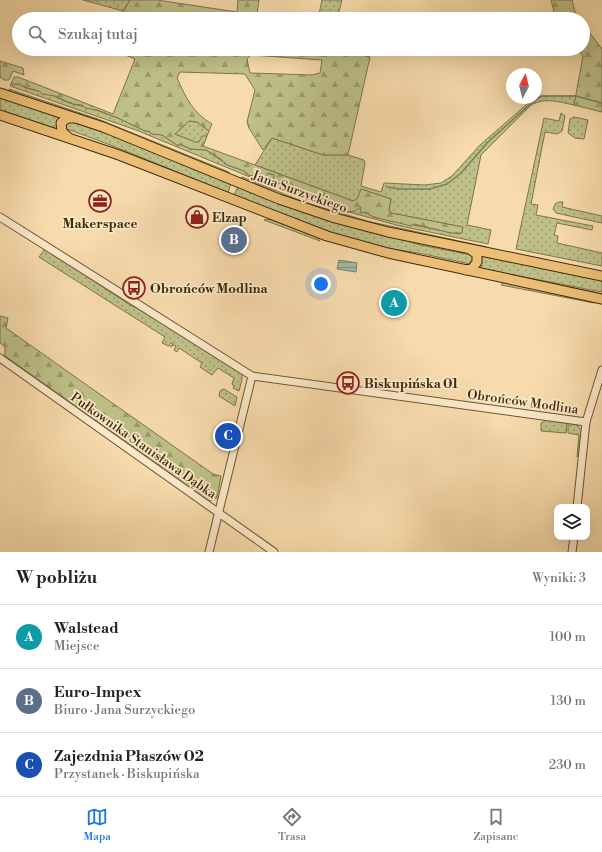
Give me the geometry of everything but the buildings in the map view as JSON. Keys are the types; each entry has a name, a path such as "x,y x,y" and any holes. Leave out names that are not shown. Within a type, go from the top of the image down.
{"main road":[{"name":"Jana Surzyckiego","path":"0,93 77,118 301,207 379,230 602,276"},
{"path":"0,115 158,170 327,236 388,253 602,299"},
{"path":"69,138 62,132 61,123 67,118 77,118"},
{"path":"462,269 472,268 478,262 476,253 469,249"}],"street":[{"name":"Obrońców Modlina","path":"0,217 252,376 586,422"},
{"name":"Pułkownika Stanisława Dąbka","path":"0,359 274,552"},
{"path":"577,504 586,422 602,370"},
{"path":"209,552 252,376"},
{"path":"596,390 602,382"},
{"path":"572,552 574,540"}],"green space":[{"path":"83,0 130,0 123,11"},
{"path":"130,0 157,0 237,12 123,12"},
{"path":"238,0 259,0 257,12 237,12"},
{"path":"322,0 342,0 339,12 319,12"},
{"path":"551,0 572,0 575,12 554,12"},
{"path":"590,33 602,49 602,112 574,105 583,56 590,56"},
{"path":"128,56 250,56 247,59 250,73 312,75 320,73 322,60 265,56 370,57 348,155 323,155 272,138 263,150 249,128 247,122 255,90 245,74 180,72 177,78 187,98 195,110 205,120 212,124 209,131 197,122 189,121 175,134 195,142 199,142 202,136 207,136 203,146 353,201 357,199 361,189 391,199 389,210 391,213 463,227 462,233 451,233 414,224 410,226 405,225 374,217 366,212 360,213 361,207 355,211 347,212 335,205 302,196 291,190 287,185 273,182 274,175 268,173 266,177 255,175 250,176 244,171 225,164 221,159 206,150 191,149 182,145 177,145 162,135 152,134 149,131 145,131 97,110 85,108 82,105 73,104 55,96 42,94 39,91 24,87 20,84 11,84 14,77 18,77 113,114 135,59"},
{"path":"0,61 23,68 24,75 13,71 9,80 4,80 0,77"},
{"path":"11,84 20,84 26,88 39,91 42,94 54,96 69,103 110,115 145,131 162,135 177,145 182,145 191,149 206,150 228,165 244,171 250,176 255,175 259,177 268,173 274,175 278,183 287,185 291,190 307,198 335,205 345,211 327,206 262,182 136,130 10,86"},
{"path":"9,89 98,119 229,172 229,174 10,93"},
{"path":"0,96 63,116 58,129 0,111"},
{"path":"542,96 576,96 574,105 542,101"},
{"path":"527,104 534,104 481,155 467,225 491,230 488,244 400,226 348,212 355,211 358,207 361,207 362,213 366,212 373,217 459,234 462,232 462,227 391,213 389,210 391,199 361,189 357,200 353,201 255,165 272,138 323,155 348,155 364,160 365,163 361,186 381,192 384,183 425,185 441,183 452,176 480,145"},
{"path":"561,113 565,116 562,131 557,134 545,132 531,204 538,205 536,215 593,226 592,230 557,223 554,235 558,236 557,243 602,253 602,266 516,249 544,118 559,121"},
{"path":"574,117 588,120 584,139 575,138 568,133 570,119"},
{"path":"70,121 151,149 231,183 228,193 67,129 64,124"},
{"path":"189,121 197,122 209,131 203,146 175,134"},
{"path":"242,177 304,202 367,221 487,247 402,232 333,214 240,180"},
{"path":"238,186 420,245 472,255 475,258 470,264 419,253 385,248 341,236 234,196"},
{"path":"563,202 562,207 602,216 602,223 556,213 553,209 555,204"},
{"path":"268,219 316,236 320,241 264,220"},
{"path":"44,250 47,250 130,305 144,311 242,372 242,380 239,391 233,388 234,386 232,384 234,378 218,368 212,375 200,367 202,363 179,348 177,352 174,350 176,346 174,345 170,347 173,344 171,343 169,346 162,343 165,337 39,257"},
{"path":"481,255 602,279 602,292 478,268 482,262"},
{"path":"504,282 593,302 594,303 501,285"},
{"path":"0,316 8,318 6,328 213,474 221,476 217,498 209,501 5,356 5,347 0,343"},
{"path":"224,389 237,397 235,406 219,396 220,391"},
{"path":"547,420 567,423 566,433 541,431 541,423"},
{"path":"568,423 577,425 582,431 580,454 577,457 579,435 568,433"}],"shaded area":[{"path":"339,260 357,263 356,272 337,269"}],"waterway":[{"path":"387,187 400,189 430,189 447,184 461,173 488,142 529,105 542,96 576,96 602,103"}],"place":[{"name":"Makerspace","path":"100,201"},
{"name":"Elzap","path":"197,217"},
{"name":"Euro-Impex","path":"234,240"},
{"name":"Obrońców Modlina","path":"134,288"},
{"name":"Walstead","path":"394,303"},
{"name":"Biskupińska 01","path":"348,383"},
{"name":"Zajezdnia Płaszów 02","path":"228,436"}]}
